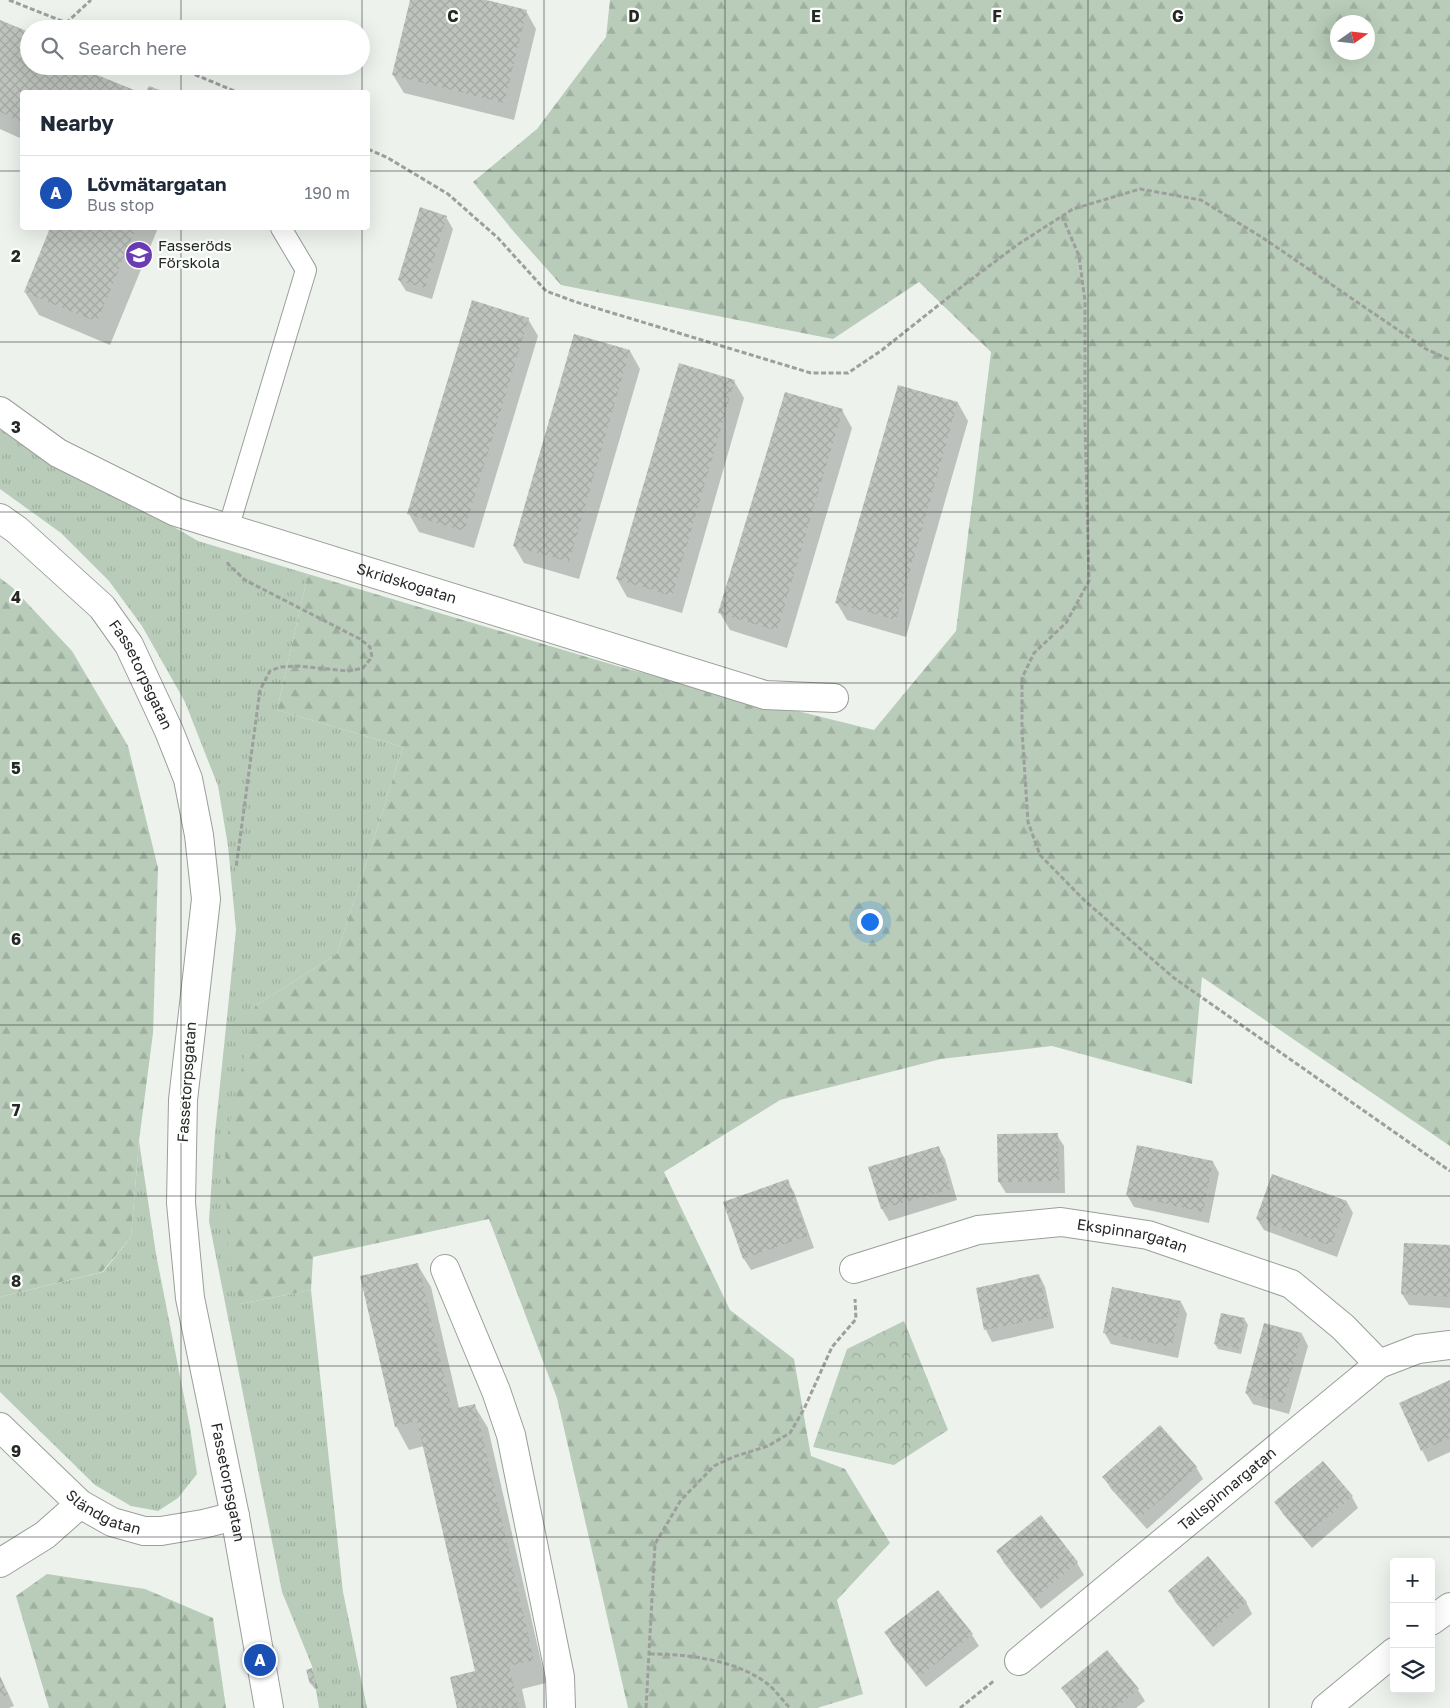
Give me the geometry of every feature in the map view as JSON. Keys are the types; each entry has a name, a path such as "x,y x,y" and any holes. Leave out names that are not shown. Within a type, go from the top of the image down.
{"street":[{"name":"Skridskogatan","path":"0,411 58,453 176,512 765,695 834,698"},
{"name":"Fassetorpsgatan","path":"0,518 102,607 108,615 129,646 170,731 188,779 199,836 206,899 183,1100 181,1203 190,1298 235,1516 268,1708"},
{"name":"Ekspinnargatan","path":"854,1269 978,1230 1061,1222 1148,1235 1291,1284 1343,1328 1379,1364"},
{"path":"445,1269 496,1391 511,1435 560,1678 561,1708"},
{"name":"Tallspinnargatan","path":"1019,1661 1379,1364 1418,1350 1450,1345"},
{"name":"Sländgatan","path":"0,1427 80,1504 112,1522 144,1531 170,1530 235,1516"},
{"path":"0,1563 45,1535 80,1504"},
{"path":"1435,1618 1450,1607"},
{"path":"1326,1708 1390,1655"}],"lane":[{"path":"228,529 306,270 282,230"}],"path":[{"path":"9,0 59,20"},
{"path":"69,20 91,0"},
{"path":"196,75 232,90"},
{"path":"370,149 448,194 498,238 546,291 585,305 811,373 848,373 882,350 1017,245 1073,209 1140,189 1201,200 1264,238 1426,349 1450,360"},
{"path":"1062,216 1079,256 1085,302 1085,423 1089,581 1066,623 1034,653 1022,678 1022,730 1028,822 1040,855 1084,900 1174,978 1450,1171"},
{"path":"228,529 226,550 228,564 245,580 360,640 370,647 372,657 363,668 349,671 298,666 280,667 270,671 260,690 235,875"},
{"path":"646,1708 654,1544 681,1500 714,1466 733,1457 768,1446 790,1432 804,1409 832,1347 856,1320 854,1269"},
{"path":"650,1654 675,1654 738,1666 769,1685 790,1708"},
{"path":"960,1708 1019,1661"}],"green space":[{"path":"610,0 1450,0 1450,1146 1202,977 1192,1084 1052,1046 941,1059 780,1100 664,1172 730,1310 794,1359 811,1456 845,1469 890,1543 837,1600 863,1694 817,1708 628,1708 557,1398 489,1219 313,1257 311,1290 240,1304 228,1248 225,1147 255,1006 337,954 403,747 277,710 308,574 624,668 874,730 956,631 991,352 919,282 833,339 561,285 473,182 537,129 606,37"},
{"path":"0,429 68,470 131,502 198,541 308,574 277,710 403,747 337,954 255,1006 240,1304 311,1290 343,1592 367,1708 319,1708 312,1666 282,1592 209,1221 215,1133 236,930 228,846 218,786 185,702 142,626 109,581 61,533 0,489"},
{"path":"0,578 13,588 72,651 128,746 158,868 153,1033 139,1141 131,1237 102,1272 0,1297"},
{"path":"139,1141 156,1254 190,1427 197,1474 178,1498 158,1511 131,1506 95,1485 0,1392 0,1297 103,1272 131,1237"},
{"path":"904,1321 948,1430 894,1465 813,1447 847,1349"},
{"path":"47,1574 145,1589 213,1618 226,1708 49,1708 16,1596"}],"building":[{"path":"410,0 486,0 527,10 504,103 392,75"},
{"path":"0,20 20,28 20,75 97,75 134,90 20,90 20,121 0,112"},
{"path":"149,86 160,90 147,90"},
{"path":"420,207 447,216 425,288 398,280"},
{"path":"49,230 135,230 97,322 24,292"},
{"path":"472,300 529,318 464,531 407,514"},
{"path":"574,334 630,350 569,562 513,546"},
{"path":"679,363 735,380 672,596 616,579"},
{"path":"898,385 958,402 896,620 835,603"},
{"path":"785,392 843,409 777,631 718,613"},
{"path":"1058,1133 1059,1181 998,1182 997,1134"},
{"path":"1137,1145 1213,1161 1203,1212 1126,1195"},
{"path":"939,1146 951,1189 881,1209 868,1167"},
{"path":"1272,1174 1347,1201 1331,1246 1256,1219"},
{"path":"788,1179 808,1236 743,1259 723,1202"},
{"path":"1404,1243 1450,1245 1450,1297 1401,1294"},
{"path":"418,1263 452,1409 475,1404 534,1660 509,1666 519,1708 457,1708 450,1677 475,1671 417,1421 395,1427 360,1276"},
{"path":"1039,1274 1049,1317 984,1330 976,1288"},
{"path":"1112,1287 1181,1301 1172,1347 1103,1333"},
{"path":"1221,1313 1245,1318 1239,1349 1214,1344"},
{"path":"1264,1323 1302,1333 1283,1403 1245,1393"},
{"path":"1450,1380 1450,1438 1421,1451 1399,1403"},
{"path":"1160,1425 1197,1467 1140,1518 1102,1477"},
{"path":"1323,1461 1353,1496 1304,1537 1274,1502"},
{"path":"1041,1515 1078,1562 1034,1599 996,1551"},
{"path":"1208,1556 1247,1602 1206,1636 1168,1591"},
{"path":"938,1590 973,1634 919,1677 884,1632"},
{"path":"1107,1650 1139,1689 1116,1708 1077,1708 1061,1688"},
{"path":"312,1668 316,1683 310,1684 306,1670"},
{"path":"0,1677 8,1694 0,1698"}],"place":[{"name":"Fasseröds Förskola","path":"139,255"},
{"name":"Lövmätargatan","path":"260,1660"}]}
